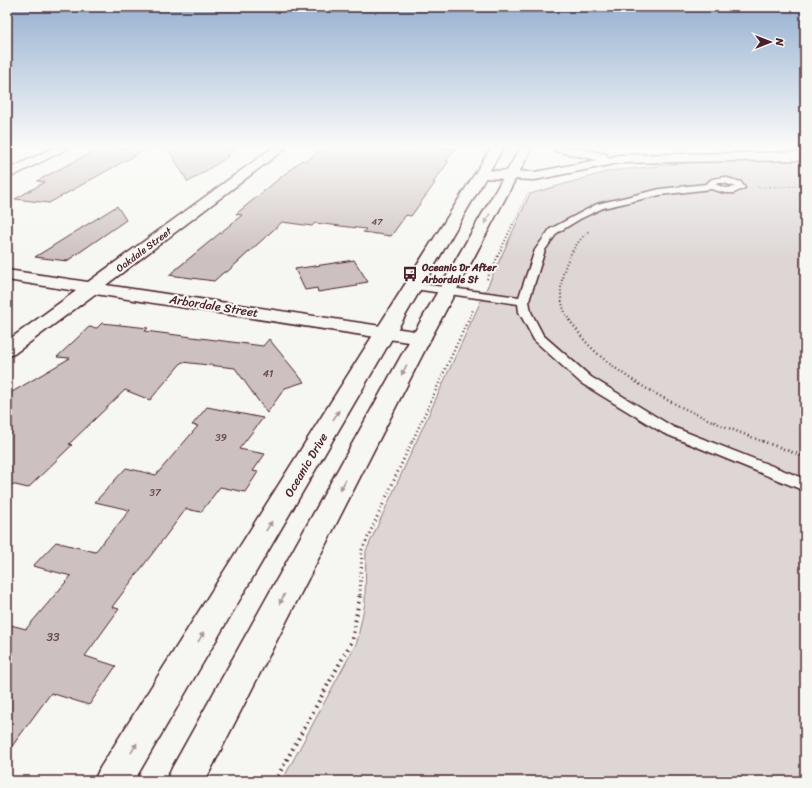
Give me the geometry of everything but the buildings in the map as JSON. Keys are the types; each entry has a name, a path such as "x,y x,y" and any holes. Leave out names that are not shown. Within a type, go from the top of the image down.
{"main road":[{"name":"Oakdale Street","path":"7,350 231,185"},
{"name":"Oceanic Drive","path":"113,781 475,185"},
{"path":"185,781 421,338 507,185"},
{"name":"Arbordale Street","path":"7,275 421,338"}],"lane":[{"path":"712,186 660,192 628,198 600,206 576,217 553,231 540,250 523,301 525,312 538,337 586,380 668,430 805,485"},
{"path":"414,286 523,301"}],"path":[{"path":"755,188 805,186"},
{"path":"275,781 352,641 360,602 362,550 528,193 535,191"},
{"path":"593,229 581,237 569,254 562,276 562,300 568,317 581,335 604,359 650,390 743,435 805,457"}],"shaded area":[{"path":"562,185 805,185 805,781 282,781 357,642 365,603 366,551 530,194"}],"place":[{"name":"Oceanic Dr After Arbordale St","path":"410,274"}]}
